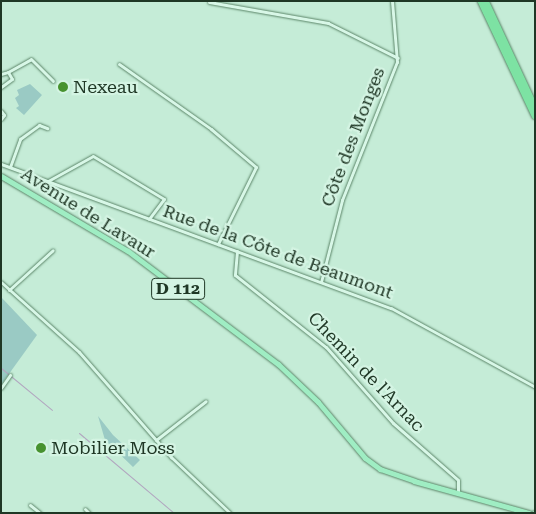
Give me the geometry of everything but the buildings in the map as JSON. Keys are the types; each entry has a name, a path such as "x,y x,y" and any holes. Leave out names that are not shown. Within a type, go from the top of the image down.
{"highway":[{"path":"481,1 535,116"},
{"path":"486,1 535,106"}],"main road":[{"name":"Avenue de Lavaur","path":"1,176 128,251 278,364 318,402 365,458 380,469 458,494 529,513"}],"street":[{"name":"Côte des Monges","path":"321,282 337,213 384,102 388,79 398,58 392,1"},
{"path":"209,2 328,24 398,58"},
{"path":"1,74 31,59 53,81"},
{"path":"120,64 211,129 256,167 257,171 236,205 218,244"},
{"path":"1,87 11,82 8,72"},
{"path":"1,111 4,115 1,119"},
{"path":"10,168 20,139 39,125 47,128"},
{"path":"47,181 93,156 164,199 149,219"},
{"name":"Rue de la Côte de Beaumont","path":"1,164 391,308 535,387"},
{"path":"9,290 53,250"},
{"name":"Chemin de l'Arnac","path":"237,251 235,275 326,347 393,422 458,480 458,494"},
{"path":"1,282 89,362 156,440 230,513"},
{"path":"1,388 10,375"},
{"path":"156,440 206,400"},
{"path":"30,505 40,513"},
{"path":"85,509 89,513"}],"shaded area":[{"path":"30,84 42,95 24,115 16,108 19,106 15,98 19,95 17,90"},
{"path":"1,297 37,335 1,385"},
{"path":"98,416 113,435 140,460 133,467 105,440"}],"waterway":[{"path":"1,368 52,410"},
{"path":"79,433 174,513"}],"place":[{"name":"Nexeau","path":"63,87"},
{"name":"Mobilier Moss","path":"41,448"}]}
